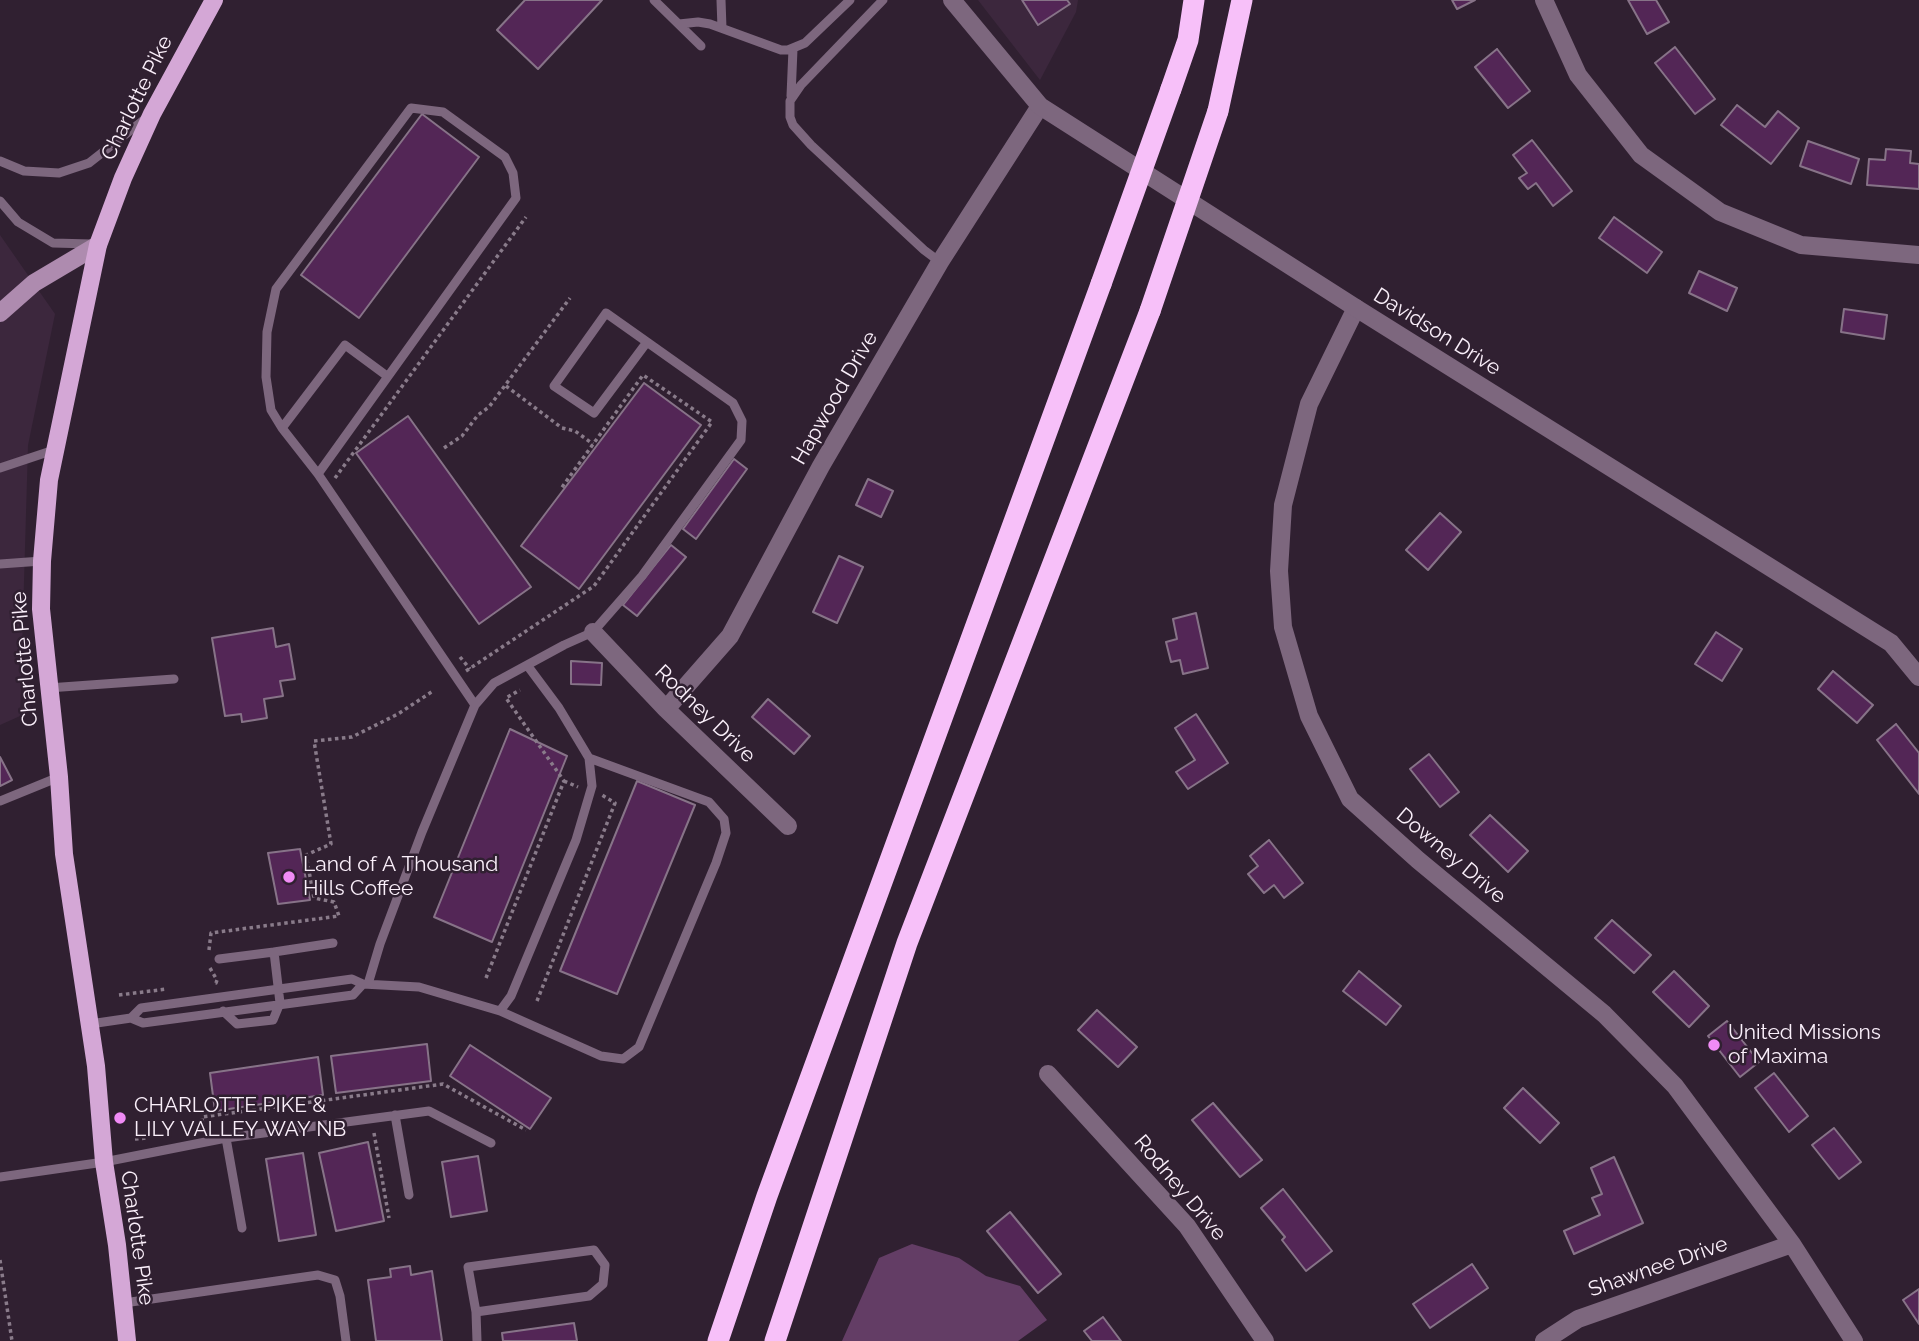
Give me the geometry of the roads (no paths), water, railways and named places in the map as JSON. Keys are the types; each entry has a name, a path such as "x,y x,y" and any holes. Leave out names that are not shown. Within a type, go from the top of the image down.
{"highway":[{"path":"718,1341 767,1196 1171,89 1188,40 1194,0"},
{"path":"775,1341 907,943 1150,312 1218,111 1242,0"}],"main road":[{"name":"Charlotte Pike","path":"127,1341 90,1024 64,854 59,777 41,609 42,561 54,450 98,245 123,178 152,114 214,0"},
{"path":"0,313 34,284 98,245"}],"street":[{"name":"Davidson Drive","path":"952,0 1041,106 1356,308 1891,643 1919,677"},
{"path":"1545,0 1578,75 1641,155 1720,212 1801,245 1919,255"},
{"name":"Hapwood Drive","path":"666,709 730,636 821,466 940,262 1041,106"},
{"name":"Downey Drive","path":"1356,308 1309,404 1283,505 1279,571 1283,627 1309,716 1350,799 1418,860 1604,1014 1675,1086 1792,1244 1854,1341"},
{"name":"Rodney Drive","path":"593,632 666,709 788,826"},
{"name":"Rodney Drive","path":"1048,1074 1187,1226 1265,1341"},
{"name":"Shawnee Drive","path":"1544,1341 1577,1319 1792,1244"}],"lane":[{"path":"654,0 701,46"},
{"path":"721,0 722,27"},
{"path":"679,24 698,22 722,27 780,50 793,49 816,33 850,0"},
{"path":"790,101 800,85 883,0"},
{"path":"793,49 790,117 800,134 940,262"},
{"path":"318,474 516,198 513,173 505,157 443,112 411,108 276,289 267,332 266,377 271,410 282,428 318,474 475,705"},
{"path":"0,160 24,171 59,173 89,163 152,114"},
{"path":"0,201 18,222 53,243 98,245"},
{"path":"90,1024 131,1018 143,1023 353,995 365,984 422,832 475,705 494,684 593,632 642,576 741,440 743,421 733,403 647,342 606,313 554,386 594,413 647,342"},
{"path":"282,428 345,345 387,376"},
{"path":"0,468 54,450"},
{"path":"0,564 42,561"},
{"path":"500,1011 511,996 576,839 592,786 589,758 559,708 527,665"},
{"path":"48,688 174,679"},
{"path":"131,1018 141,1008 352,979 365,984 419,987 500,1011 601,1056 623,1059 639,1047 726,833 724,819 709,802 589,758"},
{"path":"0,801 59,777"},
{"path":"214,960 333,943"},
{"path":"223,1011 237,1024 272,1020 280,1003 274,952"},
{"path":"0,1177 104,1162 226,1138 429,1111 491,1143"},
{"path":"395,1115 409,1195"},
{"path":"226,1138 242,1228"},
{"path":"476,1312 589,1296 603,1284 605,1265 594,1250 468,1268 476,1312 477,1341"},
{"path":"124,1303 318,1275 335,1279 346,1341"}],"place":[{"name":"Land of A Thousand Hills Coffee","path":"289,877"},
{"name":"United Missions of Maxima","path":"1714,1045"},
{"name":"CHARLOTTE PIKE & LILY VALLEY WAY NB","path":"120,1118"}]}
